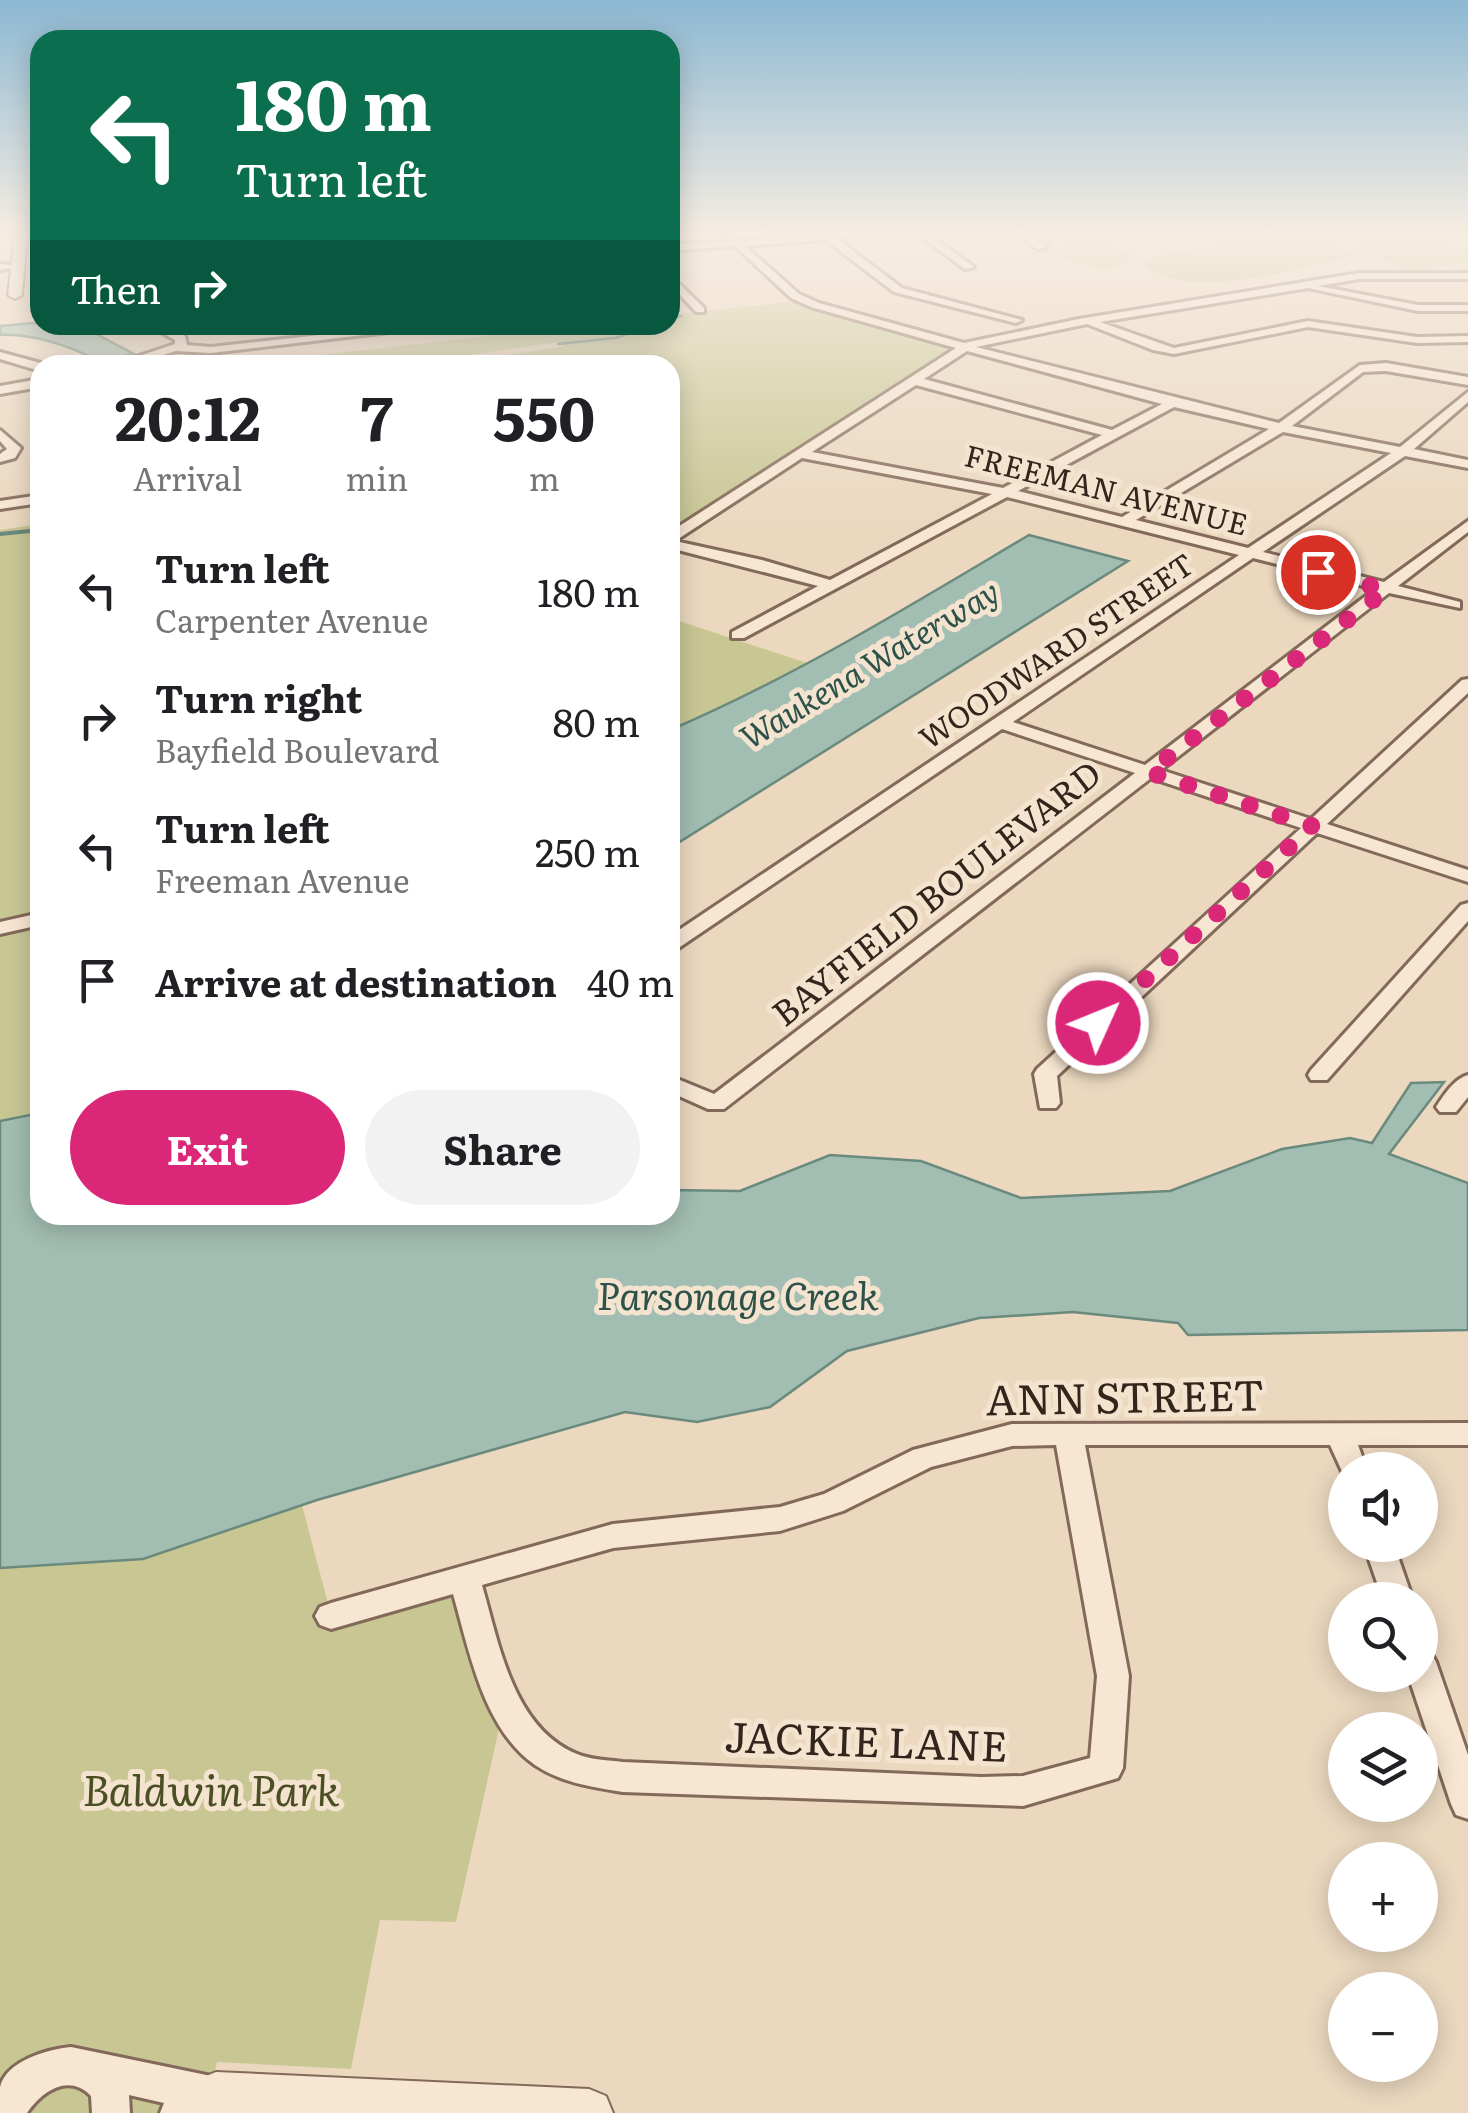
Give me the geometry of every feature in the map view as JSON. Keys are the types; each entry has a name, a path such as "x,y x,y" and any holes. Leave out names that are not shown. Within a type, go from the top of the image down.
{"street":[{"path":"913,334 1172,403 1468,464"},
{"path":"680,534 962,348 1030,334"},
{"path":"1121,334 1157,348 1174,350 1275,334"},
{"path":"1373,334 1417,340 1468,339"},
{"path":"173,335 182,340 177,348"},
{"path":"153,355 177,348 207,350 348,335"},
{"path":"0,356 30,364"},
{"path":"1123,522 1281,428 1360,369 1386,367 1468,381"},
{"path":"912,380 1112,434"},
{"path":"0,390 30,385"},
{"name":"WOODWARD STREET","path":"680,938 1402,451 1468,396"},
{"path":"738,635 1172,403"},
{"path":"0,434 14,448 0,458"},
{"name":"FREEMAN AVENUE","path":"800,454 1004,492 1386,590 1462,603 1468,618"},
{"path":"0,505 30,500"},
{"name":"BAYFIELD BOULEVARD","path":"680,1088 716,1104 1468,525"},
{"path":"680,544 831,585"},
{"path":"1048,1103 1045,1074 1468,684"},
{"path":"1000,723 1468,876"},
{"path":"1319,1074 1468,910"},
{"path":"0,928 30,920"},
{"path":"1448,1107 1468,1082"},
{"name":"ANN STREET","path":"331,1616 613,1536 780,1519 834,1503 893,1470 978,1441 1012,1435 1468,1434"},
{"name":"JACKIE LANE","path":"464,1578 505,1702 532,1744 569,1767 623,1777 1023,1792 1106,1768 1113,1676 1069,1436"},
{"path":"1341,1436 1347,1452"},
{"path":"1430,1692 1468,1804"},
{"path":"78,2065 197,2104 589,2113"},
{"path":"6,2113 28,2082 45,2071 78,2065 94,2070 104,2080 111,2094 111,2113"}],"green space":[{"path":"911,334 960,348 797,449 680,528 680,355 507,355 565,346 559,342 469,355 319,355 496,335"},
{"path":"30,526 30,1123 0,1130 0,530"},
{"path":"680,621 810,664 757,693 680,726"},
{"name":"Baldwin Park","path":"302,1505 331,1615 464,1578 505,1702 456,1922 380,1920 351,2069 217,2062 205,2113 0,2113 0,1568 144,1559"}],"water":[{"path":"0,335 98,335 134,354 86,355 53,342"},
{"name":"Waukena Waterway","path":"1029,535 1128,561 680,842 680,726 808,663"},
{"name":"Parsonage Creek","path":"1444,1082 1389,1154 1468,1183 1468,1330 1188,1335 1178,1323 1073,1312 979,1318 847,1351 770,1407 697,1422 625,1412 317,1500 143,1559 0,1568 0,1121 30,1115 30,1225 680,1225 680,1190 740,1191 830,1155 921,1161 1021,1198 1170,1191 1282,1149 1350,1138 1372,1143 1411,1083"}],"waterway":[{"path":"558,344 624,335"},
{"path":"0,534 30,531"}],"route":[{"path":"1098,1023 1312,826 1149,772 1386,590 1318,572"}]}
